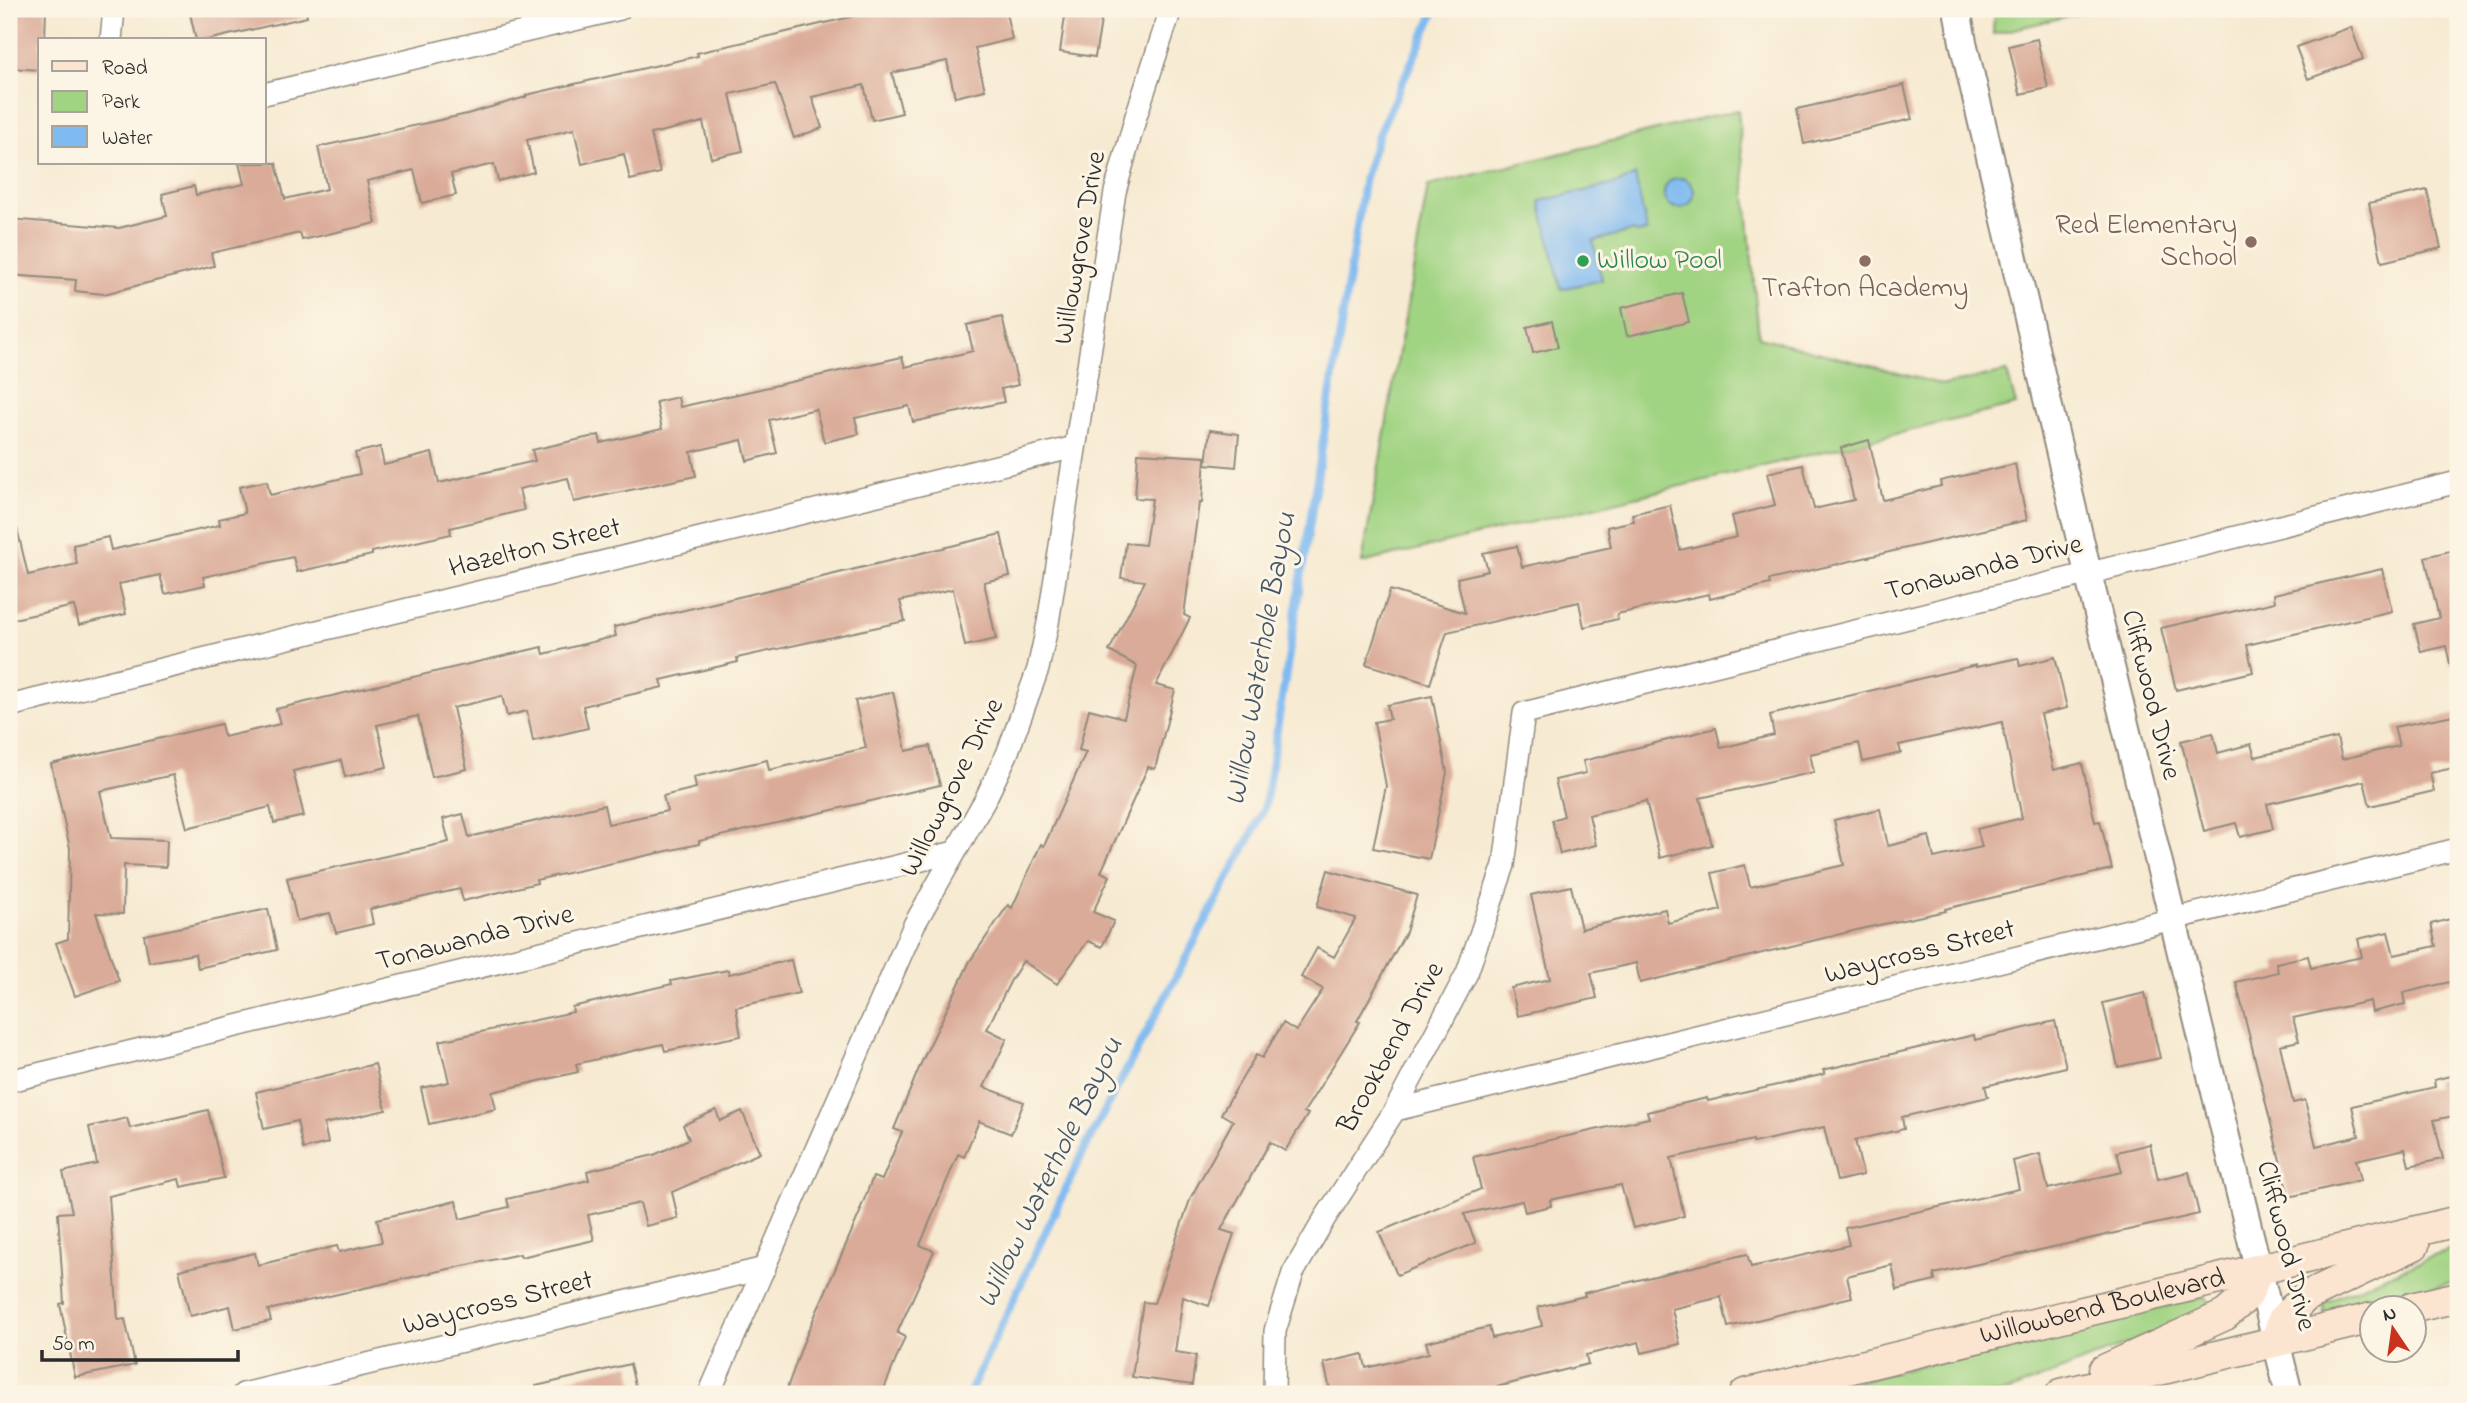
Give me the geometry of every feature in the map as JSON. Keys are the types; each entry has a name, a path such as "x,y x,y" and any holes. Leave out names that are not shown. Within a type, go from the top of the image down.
{"main road":[{"name":"Willowbend Boulevard","path":"1761,1392 2458,1222"},
{"path":"2276,1341 2283,1319 2305,1297 2458,1222"},
{"path":"2049,1394 2225,1315 2247,1296 2258,1270"},
{"path":"2428,1304 2458,1297"},
{"path":"2061,1394 2358,1321"}],"street":[{"path":"111,38 114,9"},
{"path":"266,94 620,9"},
{"name":"Willowgrove Drive","path":"709,1394 904,947 985,800 1007,754 1038,669 1048,623 1115,192 1136,116 1171,9"},
{"name":"Cliffwood Drive","path":"1957,9 2088,573 2289,1394"},
{"name":"Hazelton Street","path":"9,706 1075,447"},
{"name":"Tonawanda Drive","path":"1524,713 2458,482"},
{"name":"Brookbend Drive","path":"1274,1394 1275,1331 1293,1273 1395,1110 1467,973 1503,865 1524,713"},
{"name":"Waycross Street","path":"1395,1110 2458,849"},
{"name":"Tonawanda Drive","path":"9,1081 955,852"},
{"name":"Waycross Street","path":"243,1394 765,1268"}],"green space":[{"path":"1994,9 2099,9 1993,34"},
{"name":"Willow Pool","path":"1738,110 1759,337 1944,385 2007,372 2016,405 1362,563 1428,186"},
{"path":"2458,1246 2458,1281 2405,1294 2358,1294 2358,1306 2324,1314 2324,1302"},
{"path":"2204,1297 2214,1309 2010,1391 1996,1394 1825,1394 1870,1378"}],"water":[{"path":"1635,175 1647,231 1632,231 1593,241 1602,280 1561,289 1540,201 1619,183"},
{"path":"1679,178 1690,182 1694,193 1690,204 1679,208 1668,204 1664,193 1668,182"}],"building":[{"path":"9,9 46,9 45,38 38,38 38,70 9,68"},
{"path":"189,9 306,9 307,17 216,38 196,38"},
{"path":"874,9 1005,9 1012,39 975,48 985,90 955,97 947,61 892,73 902,113 872,120 864,85 812,97 822,128 794,138 775,84 730,94 743,151 711,158 703,122 651,134 660,173 630,180 624,154 582,164 574,129 527,140 534,172 498,181 494,164 451,174 456,195 422,203 414,170 367,181 376,223 302,240 300,233 211,253 214,266 104,294 75,291 76,280 9,275 9,219 119,228 167,216 162,194 194,186 196,195 244,184 239,164 276,163 285,199 327,189 318,147 467,114 526,95 698,56 697,53 859,15 858,12"},
{"path":"1066,9 1103,9 1095,57 1060,52"},
{"path":"2351,27 2363,59 2308,79 2296,47"},
{"path":"2037,39 2048,88 2020,94 2009,46"},
{"path":"1904,85 1912,119 1804,144 1797,109"},
{"path":"2427,190 2441,248 2382,262 2369,203"},
{"path":"1682,293 1689,322 1627,336 1621,308"},
{"path":"1002,317 1018,385 1001,389 1004,402 913,422 909,406 855,418 859,434 824,442 816,409 769,420 777,453 747,461 742,440 691,452 696,476 574,502 568,478 519,489 524,510 450,528 451,534 372,552 372,555 297,572 293,557 203,577 205,585 165,594 160,575 119,584 126,614 79,625 74,606 9,620 9,529 17,528 28,575 77,564 73,545 108,537 111,550 220,525 219,519 245,513 239,487 267,481 270,495 360,474 355,453 380,447 384,465 432,453 439,483 535,461 532,450 599,435 601,443 662,429 656,402 678,397 680,407 902,357 905,367 973,351 967,325"},
{"path":"1552,321 1558,347 1533,353 1527,327"},
{"path":"1210,430 1239,434 1236,467 1206,464"},
{"path":"1869,440 1883,500 1941,486 1940,481 2015,464 2027,520 1769,580 1770,584 1710,599 1709,594 1617,614 1618,619 1584,627 1579,602 1447,632 1430,684 1366,664 1390,590 1465,613 1457,578 1488,571 1483,553 1517,546 1522,567 1611,547 1607,527 1634,521 1632,514 1670,505 1680,550 1737,537 1732,516 1775,505 1767,473 1803,465 1814,509 1854,500 1841,448"},
{"path":"1138,453 1205,457 1202,503 1199,503 1184,615 1190,618 1156,685 1175,690 1155,769 1148,767 1101,872 1110,876 1093,912 1114,921 1102,947 1088,941 1057,984 1023,961 1010,982 987,1029 1007,1039 984,1087 1024,1102 1011,1134 979,1121 964,1157 958,1154 920,1245 934,1251 897,1333 905,1337 882,1394 785,1394 803,1343 873,1177 882,1180 902,1132 894,1129 922,1061 970,961 1008,905 1012,908 1041,844 1044,846 1086,752 1079,750 1089,709 1124,718 1137,666 1109,651 1145,581 1121,578 1126,543 1145,545 1152,499 1135,498"},
{"path":"1001,534 1010,576 984,582 996,639 965,646 953,589 900,601 905,621 737,658 738,662 661,680 663,687 583,706 588,728 533,741 527,711 507,716 502,696 453,708 467,769 432,777 418,716 377,725 387,767 345,777 341,760 293,771 304,816 274,823 270,807 187,828 173,775 100,791 111,838 167,840 166,867 124,865 123,914 96,913 119,981 75,996 56,943 68,939 70,848 51,764 221,724 224,737 280,724 276,709 542,647 544,654 616,636 614,627"},
{"path":"2458,549 2458,663 2450,664 2446,646 2421,652 2414,624 2439,618 2425,557"},
{"path":"2382,569 2392,611 2247,645 2253,672 2176,690 2161,628 2275,602 2274,594"},
{"path":"2055,657 2067,708 2041,714 2054,770 2082,763 2095,822 2100,821 2112,869 1640,983 1636,963 1591,973 1597,998 1518,1016 1511,988 1550,979 1531,895 1571,886 1581,929 1665,909 1668,923 1721,910 1712,873 1745,865 1750,887 1844,865 1834,820 1880,809 1888,846 1929,836 1934,858 1982,847 1977,829 2022,818 2002,722 1899,745 1901,753 1863,762 1859,743 1810,754 1814,772 1700,798 1712,845 1660,858 1646,801 1589,815 1596,845 1560,854 1552,820 1564,816 1555,780 1586,773 1583,761 1716,728 1721,748 1774,735 1770,715 1976,665 2018,658 2020,666"},
{"path":"893,692 906,751 930,746 940,785 699,841 699,844 536,880 537,883 463,901 460,889 370,909 373,924 336,933 330,913 297,921 287,878 449,842 443,819 463,814 469,837 604,805 608,824 667,811 663,796 696,788 694,777 767,760 769,770 866,748 855,701"},
{"path":"1432,696 1447,772 1429,859 1373,848 1386,786 1374,722 1390,719 1387,705"},
{"path":"2458,714 2458,767 2430,773 2434,791 2370,806 2364,781 2267,804 2273,829 2240,837 2236,823 2204,831 2181,741 2213,733 2218,753 2251,744 2255,757 2337,738 2342,759 2399,746 2394,727"},
{"path":"1328,870 1417,895 1406,932 1357,1021 1360,1022 1304,1112 1308,1114 1285,1151 1270,1142 1221,1230 1234,1234 1209,1306 1183,1297 1175,1352 1196,1355 1192,1385 1132,1377 1143,1302 1154,1303 1191,1197 1233,1121 1221,1114 1256,1055 1262,1058 1283,1023 1296,1031 1323,989 1301,977 1317,948 1334,957 1356,918 1317,907"},
{"path":"268,909 277,950 198,968 195,954 149,962 144,935"},
{"path":"2458,917 2458,980 2403,993 2405,1004 2372,1012 2370,1001 2293,1018 2299,1041 2280,1045 2293,1103 2305,1100 2316,1146 2359,1136 2352,1106 2435,1087 2434,1080 2458,1074 2458,1115 2434,1120 2443,1159 2409,1166 2405,1149 2356,1160 2361,1180 2289,1197 2236,982 2278,972 2276,963 2308,956 2311,968 2362,957 2358,939 2388,932 2394,955 2436,946 2431,924"},
{"path":"791,960 799,993 736,1007 741,1036 665,1051 663,1044 576,1064 578,1072 492,1092 496,1109 429,1124 421,1088 449,1082 439,1041 573,1012 572,1007 672,984 671,981 728,970 729,974"},
{"path":"2145,993 2160,1058 2118,1067 2103,1003"},
{"path":"2055,1021 2066,1067 1985,1086 1988,1097 1902,1117 1904,1129 1855,1140 1863,1175 1837,1181 1824,1127 1671,1158 1684,1216 1633,1228 1621,1185 1550,1200 1551,1206 1525,1212 1522,1201 1464,1214 1476,1243 1397,1275 1379,1232 1481,1189 1473,1157 1649,1118 1647,1112 1825,1074 1823,1070 1974,1035 1975,1040"},
{"path":"375,1064 386,1110 324,1124 328,1143 303,1149 297,1121 264,1129 256,1092"},
{"path":"208,1110 224,1178 181,1187 179,1179 109,1196 118,1320 125,1319 135,1365 75,1377 60,1304 64,1303 58,1213 72,1212 63,1172 97,1164 89,1127 127,1118 130,1128"},
{"path":"716,1110 720,1121 742,1111 760,1153 672,1192 678,1218 646,1226 640,1203 588,1215 594,1240 521,1257 520,1254 439,1271 268,1310 271,1321 235,1329 230,1306 190,1316 179,1270 255,1253 258,1265 337,1246 339,1252 382,1242 377,1219 456,1201 460,1219 509,1207 507,1199 589,1180 587,1171 654,1155 689,1139 683,1125"},
{"path":"2150,1144 2158,1179 2189,1172 2199,1214 1934,1274 1935,1281 1897,1290 1892,1265 1847,1276 1852,1297 1728,1327 1721,1297 1672,1309 1680,1344 1642,1353 1639,1342 1586,1355 1588,1364 1469,1394 1331,1394 1324,1363 1363,1354 1366,1368 1429,1353 1426,1342 1489,1327 1492,1338 1542,1326 1538,1307 1585,1296 1584,1293 1747,1254 1751,1267 1849,1245 1845,1228 2019,1189 2013,1161 2040,1154 2048,1189 2122,1172 2117,1152"},
{"path":"630,1364 637,1394 537,1394 536,1386"}],"waterway":[{"name":"Willow Waterhole Bayou","path":"969,1394 1085,1148 1265,805 1365,176 1378,135 1436,9"}],"place":[{"name":"Red Elementary School","path":"2251,242"},
{"name":"Willow Pool","path":"1583,261"},
{"name":"Trafton Academy","path":"1865,261"}]}
